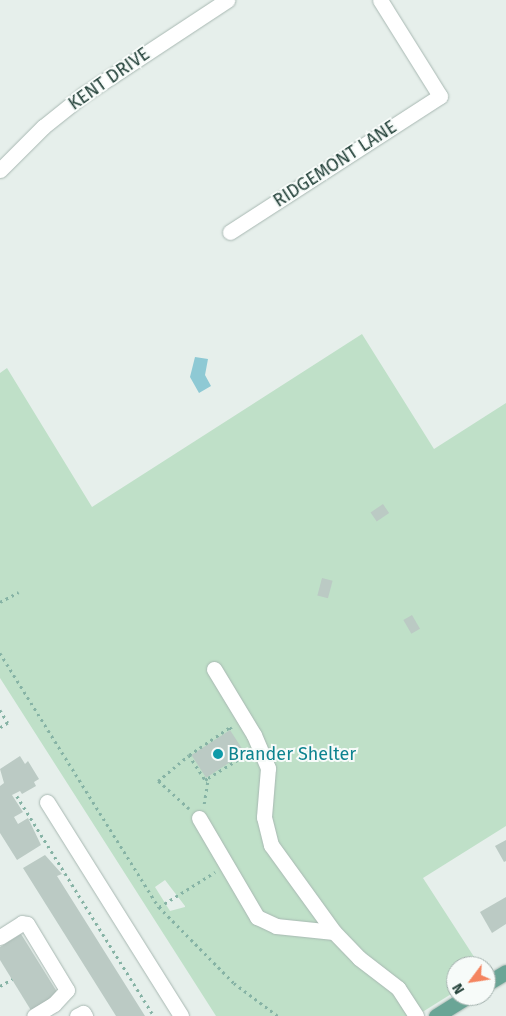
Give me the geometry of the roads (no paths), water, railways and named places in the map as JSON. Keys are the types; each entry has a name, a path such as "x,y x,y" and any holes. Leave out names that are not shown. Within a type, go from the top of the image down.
{"main road":[{"path":"436,1016 452,1006"}],"street":[{"name":"KENT DRIVE","path":"0,170 36,133 83,95 227,0"},
{"name":"RIDGEMONT LANE","path":"230,232 440,96 380,0"},
{"path":"214,669 254,735 268,768 264,817 271,845 334,932 359,958 398,988 416,1016"},
{"path":"47,802 181,1016"},
{"path":"202,808 258,917 276,926 334,932"},
{"path":"0,937 22,923 27,924 67,990 66,995 34,1016"},
{"path":"77,1016 82,1012 85,1016"}],"water":[{"path":"195,357 208,359 205,375 211,386 199,393 190,377"}],"place":[{"name":"Brander Shelter","path":"218,754"}]}
